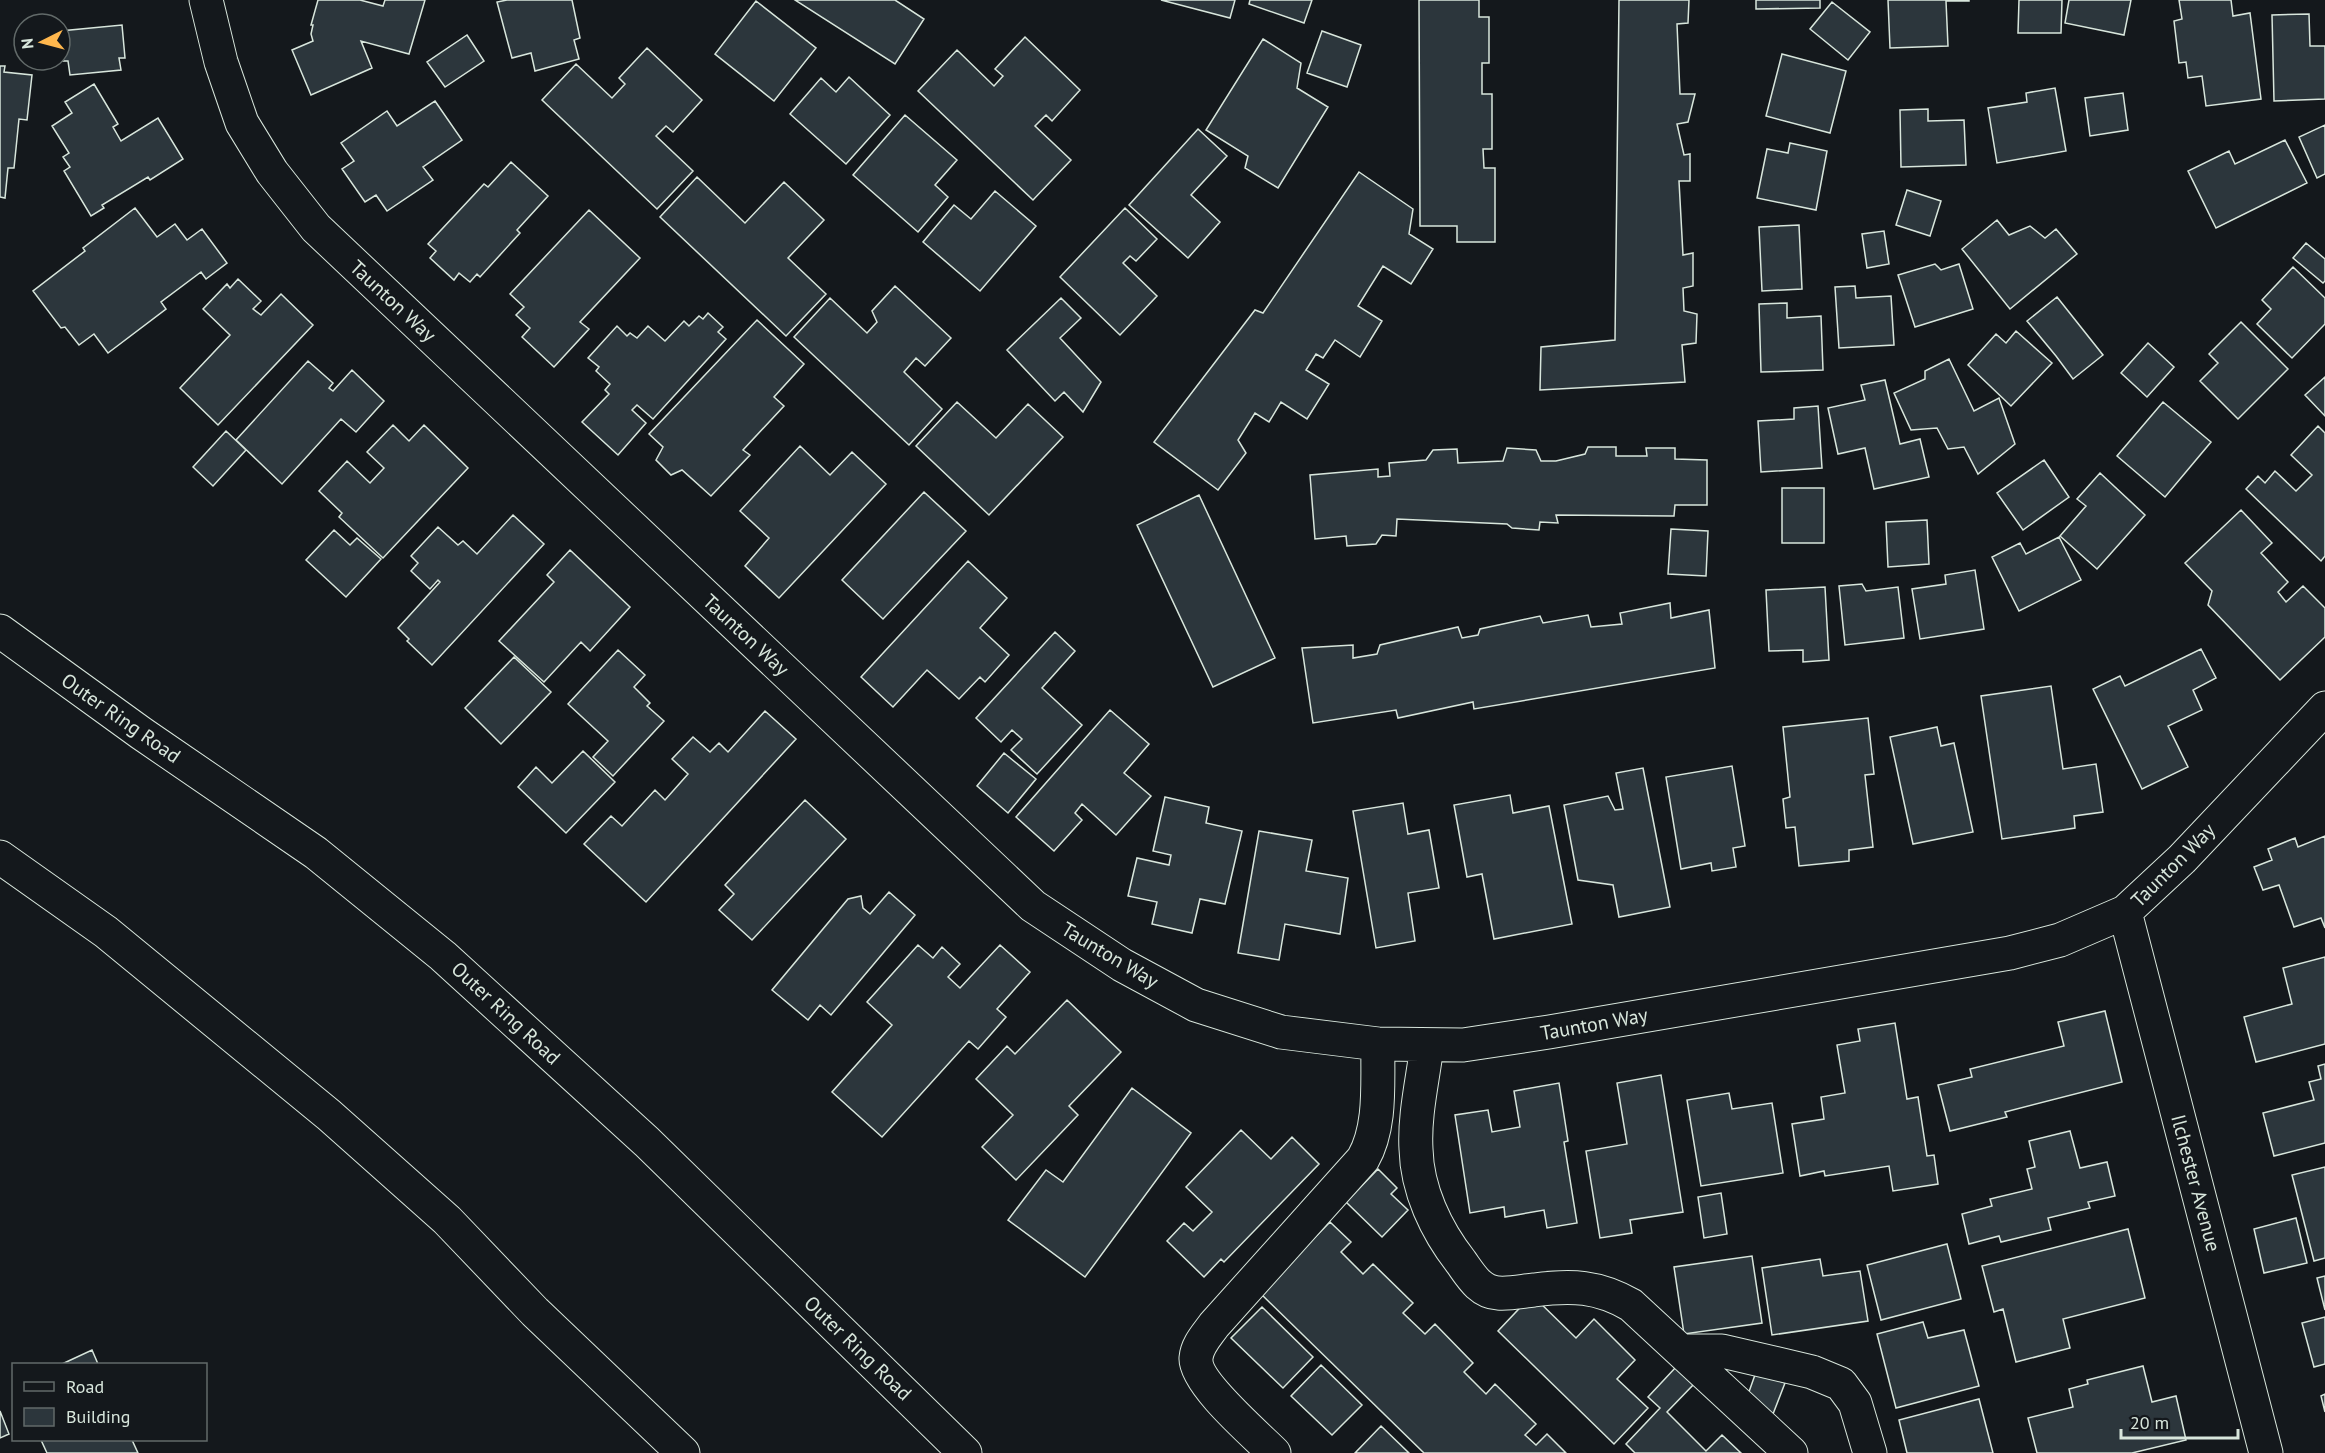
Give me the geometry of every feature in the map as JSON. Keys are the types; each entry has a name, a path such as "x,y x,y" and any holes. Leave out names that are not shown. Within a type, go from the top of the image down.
{"main road":[{"name":"Taunton Way","path":"206,0 222,62 242,123 272,171 316,228 1032,906 1122,965 1196,1005 1281,1032 1378,1044 1463,1045 2010,952 2060,940 2126,912 2182,859 2325,708"},
{"name":"Outer Ring Road","path":"0,631 141,733 316,853 443,956 647,1142 965,1453"},
{"path":"0,857 106,932 330,1115 447,1220 535,1312 682,1453"},
{"name":"Ilchester Avenue","path":"2126,912 2266,1453"},
{"path":"1274,1453 1207,1386 1196,1366 1196,1354 1214,1325 1364,1159 1370,1148 1375,1127 1378,1044"},
{"path":"1427,1045 1415,1148 1422,1188 1449,1247 1476,1283 1486,1290 1498,1293 1566,1286 1602,1293 1631,1305 1791,1453"},
{"path":"1681,1351 1705,1349 1722,1351 1812,1372 1841,1384 1855,1403 1870,1453"}],"building":[{"path":"318,0 360,0 383,6 385,0 425,0 409,54 361,41 372,68 311,95 292,50 313,41 311,34 313,25 311,25"},
{"path":"572,0 580,38 574,40 579,59 535,71 531,53 512,58 497,2"},
{"path":"795,0 895,0 924,19 895,64"},
{"path":"1161,0 1235,0 1230,18"},
{"path":"1250,0 1312,0 1304,23 1249,4"},
{"path":"1419,0 1479,0 1479,17 1489,17 1489,63 1482,63 1482,94 1492,94 1492,149 1483,149 1484,168 1495,168 1495,242 1457,242 1457,226 1420,226"},
{"path":"1619,0 1689,0 1688,23 1677,24 1680,94 1695,94 1688,122 1677,124 1684,155 1690,154 1690,181 1679,181 1683,255 1693,253 1693,286 1683,288 1684,311 1697,314 1696,343 1682,345 1685,382 1540,390 1541,347 1615,340"},
{"path":"1756,0 1820,0 1820,8 1756,9"},
{"path":"1888,0 1969,1 1946,1 1948,46 1890,48"},
{"path":"2019,0 2062,0 2061,33 2018,33"},
{"path":"2069,0 2131,0 2124,35 2065,23"},
{"path":"2179,0 2231,0 2233,16 2250,13 2261,99 2206,106 2202,76 2188,78 2186,62 2179,63 2174,21 2182,19"},
{"path":"756,1 816,48 774,101 715,54"},
{"path":"1832,2 1870,32 1848,60 1810,29"},
{"path":"2309,14 2310,46 2325,46 2325,99 2274,101 2272,15"},
{"path":"122,25 125,58 119,58 121,70 70,75 70,72 72,72 72,30"},
{"path":"1322,31 1361,45 1347,87 1307,73"},
{"path":"467,35 484,61 445,87 427,62"},
{"path":"1025,37 1080,90 1052,121 1046,115 1035,126 1071,160 1033,200 918,91 957,50 994,86 1003,76 995,69"},
{"path":"1263,39 1301,63 1297,88 1328,107 1278,188 1245,168 1248,156 1206,130"},
{"path":"647,48 702,100 673,132 666,126 656,136 693,171 657,209 542,100 576,64 612,98 625,84 619,78"},
{"path":"1782,54 1846,71 1830,133 1766,116"},
{"path":"0,66 5,66 4,72 32,75 27,120 19,119 14,168 8,168 5,198 0,197"},
{"path":"849,77 890,115 846,164 790,114 821,78 836,92"},
{"path":"94,84 118,124 113,127 121,141 158,118 183,159 150,180 148,177 102,205 104,208 91,216 64,171 70,167 63,157 69,153 52,126 72,113 65,102"},
{"path":"2055,88 2066,151 1997,163 1988,108 2027,102 2026,93"},
{"path":"2123,93 2128,130 2090,136 2085,98"},
{"path":"435,101 462,140 423,167 433,180 387,211 376,195 365,202 342,169 354,161 341,143 387,111 397,126"},
{"path":"1928,109 1928,121 1964,120 1966,165 1901,167 1900,110"},
{"path":"905,115 957,160 935,185 948,197 918,232 853,175"},
{"path":"2325,125 2325,174 2317,178 2299,137"},
{"path":"1198,129 1227,156 1191,195 1220,222 1188,258 1129,205"},
{"path":"2285,140 2307,183 2216,228 2188,171 2229,151 2235,164"},
{"path":"1790,143 1827,151 1816,210 1757,198 1767,149 1788,153"},
{"path":"511,162 548,196 517,230 520,233 480,277 477,274 470,282 459,273 454,280 430,258 436,251 428,244 484,184 488,187"},
{"path":"1359,172 1413,209 1409,234 1433,249 1411,284 1383,266 1358,306 1382,321 1360,357 1335,340 1323,358 1316,354 1306,370 1329,384 1307,419 1281,402 1269,422 1255,413 1238,440 1246,453 1218,490 1154,442 1255,310 1263,313"},
{"path":"697,177 745,223 784,182 824,220 788,258 826,294 786,336 660,217"},
{"path":"1907,190 1941,201 1930,236 1896,225"},
{"path":"995,191 1036,226 980,291 923,242 954,205 971,219"},
{"path":"135,208 157,237 175,224 187,240 202,229 227,263 206,279 201,272 161,302 166,309 108,353 94,334 79,345 65,327 61,328 33,291"},
{"path":"1125,208 1157,239 1136,261 1130,256 1123,263 1157,296 1120,335 1060,277"},
{"path":"589,210 640,258 580,322 589,329 554,367 522,337 530,328 516,315 524,307 510,294"},
{"path":"1997,220 2009,235 2030,226 2045,238 2056,229 2077,254 2010,309 1962,249"},
{"path":"1799,225 1802,289 1762,291 1759,227"},
{"path":"1884,231 1889,264 1867,268 1862,234"},
{"path":"2306,243 2325,259 2325,281 2323,283 2293,258"},
{"path":"1935,264 1941,270 1959,264 1973,309 1915,327 1898,275"},
{"path":"2293,267 2325,298 2325,324 2292,358 2257,324 2271,309 2262,300"},
{"path":"238,279 261,301 253,309 261,315 281,294 313,325 218,425 180,388 230,335 203,309 227,284 230,288"},
{"path":"895,286 951,338 925,366 916,358 904,372 942,409 909,445 794,337 830,298 867,333 877,322 872,311"},
{"path":"1855,286 1856,298 1891,296 1894,345 1839,348 1835,287"},
{"path":"2057,297 2103,355 2073,379 2027,321"},
{"path":"1061,298 1081,318 1060,338 1101,382 1083,412 1064,392 1055,401 1007,350"},
{"path":"1787,303 1787,318 1821,316 1823,370 1761,372 1759,304"},
{"path":"708,313 723,327 718,332 726,339 653,419 637,405 632,410 646,423 618,455 582,422 609,394 605,390 610,384 596,371 599,367 588,358 617,326 627,336 630,333 637,338 648,326 665,341 684,321 689,326 699,316 703,319"},
{"path":"757,320 804,364 774,397 784,406 743,450 750,455 711,496 682,470 671,475 656,460 663,447 649,434"},
{"path":"2241,322 2288,369 2238,419 2200,381 2218,363 2209,354"},
{"path":"2016,331 2052,363 2011,406 1968,365 1996,334 2006,343"},
{"path":"2148,343 2174,367 2147,397 2121,373"},
{"path":"1949,359 1974,411 1999,398 2015,444 1978,474 1964,447 1948,449 1937,428 1911,430 1894,393 1925,379 1925,371"},
{"path":"308,361 333,383 329,388 333,391 352,370 384,401 356,432 341,419 282,484 236,440"},
{"path":"2325,377 2325,416 2305,395"},
{"path":"1885,380 1900,444 1920,439 1929,477 1874,489 1865,448 1838,454 1828,408 1865,400 1861,385"},
{"path":"957,402 996,438 1028,404 1063,437 989,515 916,446"},
{"path":"2163,402 2211,442 2165,497 2117,456"},
{"path":"1818,406 1822,468 1761,472 1758,421 1794,419 1794,408"},
{"path":"393,425 409,441 424,425 468,468 383,558 339,517 342,513 319,491 347,461 370,483 384,468 367,452"},
{"path":"2318,426 2325,433 2325,556 2321,561 2246,489 2258,476 2265,483 2275,471 2296,491 2312,475 2291,455"},
{"path":"226,431 246,450 213,486 193,467"},
{"path":"800,446 830,475 852,452 886,484 779,598 745,566 769,538 740,511"},
{"path":"1588,447 1616,447 1616,456 1647,456 1646,448 1675,448 1675,459 1707,460 1707,505 1675,505 1674,516 1556,515 1558,523 1540,522 1539,530 1512,528 1507,524 1397,519 1396,536 1382,535 1376,544 1347,546 1346,536 1315,539 1310,475 1378,469 1378,477 1390,476 1389,463 1426,460 1433,450 1457,449 1458,463 1503,461 1507,448 1536,450 1541,461 1556,461 1585,454"},
{"path":"2044,460 2069,497 2023,530 1997,493"},
{"path":"2100,473 2145,515 2097,569 2060,536 2086,506 2077,499"},
{"path":"1782,488 1824,488 1824,543 1782,543"},
{"path":"924,492 966,531 883,619 842,580"},
{"path":"1199,495 1275,658 1213,687 1137,525"},
{"path":"2241,510 2272,543 2261,553 2288,582 2278,592 2286,602 2303,586 2325,608 2325,637 2280,680 2208,605 2212,591 2185,563"},
{"path":"513,515 544,544 432,665 407,641 409,639 398,628 440,582 438,580 430,589 411,571 418,563 411,556 438,527 458,545 463,541 477,554"},
{"path":"1927,520 1929,564 1888,567 1886,522"},
{"path":"1671,529 1708,531 1706,576 1668,574"},
{"path":"334,530 350,545 357,538 381,559 346,597 306,560"},
{"path":"2059,537 2081,580 2019,611 1992,557 2020,543 2026,554"},
{"path":"570,550 630,607 590,651 581,642 544,682 499,641 554,582 547,575"},
{"path":"968,561 1007,598 980,628 1009,655 985,682 980,677 959,699 927,670 893,707 861,677"},
{"path":"1975,570 1984,629 1920,639 1912,589 1946,584 1945,575"},
{"path":"1862,584 1866,591 1898,587 1904,638 1845,645 1839,586"},
{"path":"1825,587 1829,660 1803,662 1803,650 1769,651 1766,590"},
{"path":"1670,603 1671,618 1709,610 1715,668 1474,709 1473,702 1398,718 1396,710 1313,723 1302,648 1353,645 1353,658 1377,654 1380,645 1458,627 1462,638 1478,635 1480,629 1540,616 1543,623 1588,615 1591,627 1622,624 1620,613"},
{"path":"1055,632 1075,651 1042,688 1082,725 1037,774 1011,750 1022,739 1012,730 1001,742 976,718"},
{"path":"2201,649 2216,678 2193,690 2202,710 2168,726 2188,767 2142,789 2093,689 2120,676 2125,686"},
{"path":"618,650 645,675 634,687 650,703 647,706 664,721 613,776 593,757 608,741 568,704"},
{"path":"514,657 551,692 501,744 465,708"},
{"path":"2051,686 2063,769 2096,764 2103,812 2074,816 2075,828 2002,839 1981,696"},
{"path":"1110,710 1149,744 1124,773 1151,796 1116,835 1082,804 1075,813 1082,820 1054,851 1016,817"},
{"path":"765,711 796,739 646,902 584,844 611,816 622,826 655,790 665,800 688,774 672,759 693,737 710,752 719,743 728,752"},
{"path":"1868,718 1874,774 1865,775 1873,847 1849,850 1849,861 1799,866 1795,827 1786,828 1783,799 1790,797 1783,727"},
{"path":"1937,727 1941,746 1954,743 1973,832 1913,844 1890,737"},
{"path":"583,751 615,782 566,833 518,787 536,767 552,783"},
{"path":"1004,753 1036,779 1008,813 977,786"},
{"path":"1732,766 1745,846 1733,848 1736,867 1712,871 1711,863 1681,869 1666,777"},
{"path":"1643,768 1670,907 1619,917 1613,885 1578,880 1564,805 1608,796 1615,810 1623,809 1616,773"},
{"path":"1510,795 1513,813 1549,806 1572,924 1494,939 1482,874 1467,877 1454,805"},
{"path":"1165,797 1209,807 1206,823 1242,831 1225,904 1200,899 1192,933 1152,924 1157,902 1128,896 1137,858 1169,865 1171,855 1153,851"},
{"path":"805,800 846,839 752,940 719,910 734,894 725,885"},
{"path":"1403,803 1408,834 1429,830 1439,888 1408,893 1415,941 1376,948 1353,811"},
{"path":"1259,831 1312,840 1306,871 1348,878 1340,934 1285,924 1279,960 1238,953"},
{"path":"2325,836 2325,928 2321,918 2294,927 2279,885 2263,890 2254,867 2272,860 2268,849 2295,838 2298,847"},
{"path":"889,892 915,915 831,1015 820,1005 808,1020 772,990 848,899 861,896 863,908 870,914"},
{"path":"918,945 933,958 942,947 960,964 948,977 960,988 1000,945 1030,972 997,1009 1006,1017 978,1049 969,1041 882,1137 832,1092 892,1025 867,1002"},
{"path":"2325,957 2325,1044 2256,1062 2244,1017 2292,1004 2283,968"},
{"path":"1067,1000 1121,1052 1069,1106 1078,1115 1016,1180 982,1147 1013,1115 976,1079 1007,1046 1015,1054"},
{"path":"2105,1011 2122,1082 2005,1112 2007,1117 1950,1131 1938,1085 1972,1077 1970,1069 2064,1046 2058,1022"},
{"path":"1895,1023 1907,1099 1918,1097 1927,1156 1934,1155 1938,1184 1893,1191 1889,1166 1825,1176 1824,1171 1800,1176 1792,1124 1824,1119 1821,1097 1845,1093 1837,1045 1860,1041 1858,1029"},
{"path":"2325,1064 2325,1143 2274,1156 2263,1113 2314,1100 2309,1082 2321,1079 2318,1066"},
{"path":"1661,1075 1683,1212 1630,1220 1632,1233 1600,1238 1586,1151 1627,1144 1617,1083"},
{"path":"1559,1083 1568,1141 1564,1142 1577,1223 1547,1228 1544,1210 1505,1217 1504,1207 1470,1213 1455,1115 1488,1110 1492,1132 1520,1127 1514,1091"},
{"path":"1132,1088 1191,1133 1085,1277 1008,1220 1046,1170 1063,1182"},
{"path":"1729,1093 1732,1109 1772,1103 1783,1173 1701,1186 1687,1100"},
{"path":"1241,1130 1271,1159 1292,1137 1319,1164 1224,1262 1221,1259 1204,1277 1167,1241 1184,1223 1193,1231 1212,1212 1186,1187"},
{"path":"2070,1131 2080,1168 2107,1162 2115,1196 2088,1202 2090,1208 2048,1218 2051,1230 2001,1242 1999,1236 1969,1244 1962,1214 1992,1206 1990,1199 2032,1189 2027,1169 2035,1167 2029,1141"},
{"path":"2325,1167 2325,1258 2314,1261 2292,1175"},
{"path":"1378,1169 1397,1188 1391,1194 1408,1210 1382,1237 1346,1202"},
{"path":"1721,1193 1727,1234 1704,1238 1698,1197"},
{"path":"2296,1218 2307,1263 2264,1273 2254,1229"},
{"path":"1330,1222 1351,1242 1341,1252 1363,1274 1373,1264 1413,1303 1403,1313 1425,1334 1435,1324 1473,1363 1464,1372 1486,1394 1495,1384 1536,1424 1525,1435 1536,1445 1547,1434 1566,1453 1424,1453 1260,1293"},
{"path":"2128,1229 2145,1298 2063,1319 2070,1348 2016,1362 2003,1309 1994,1312 1982,1266"},
{"path":"1947,1244 1961,1299 1881,1320 1867,1265"},
{"path":"1752,1256 1762,1323 1684,1334 1674,1267"},
{"path":"1820,1259 1823,1276 1860,1271 1868,1321 1772,1335 1762,1268"},
{"path":"2325,1276 2325,1310 2317,1278"},
{"path":"1532,1295 1576,1338 1594,1319 1635,1360 1617,1379 1648,1408 1614,1444 1498,1331"},
{"path":"1262,1307 1313,1357 1283,1388 1231,1338"},
{"path":"2325,1317 2325,1364 2314,1367 2302,1323"},
{"path":"1923,1322 1928,1338 1964,1330 1979,1386 1896,1408 1877,1334"},
{"path":"92,1350 98,1363 64,1363"},
{"path":"1321,1365 1362,1405 1332,1435 1291,1396"},
{"path":"2143,1366 2152,1402 2176,1396 2186,1440 2132,1453 2037,1453 2028,1418 2073,1407 2069,1389 2088,1384 2087,1380"},
{"path":"1676,1367 1694,1384 1667,1412 1706,1451 1722,1435 1741,1453 1635,1453 1626,1444 1660,1408 1648,1397"},
{"path":"1756,1372 1785,1383 1773,1414 1745,1403"},
{"path":"2325,1394 2325,1412 2321,1396"},
{"path":"1979,1399 1993,1453 1907,1453 1899,1420"},
{"path":"0,1411 9,1434 0,1438"},
{"path":"1381,1426 1409,1453 1355,1453"},
{"path":"41,1441 132,1441 138,1453 47,1453"}]}
